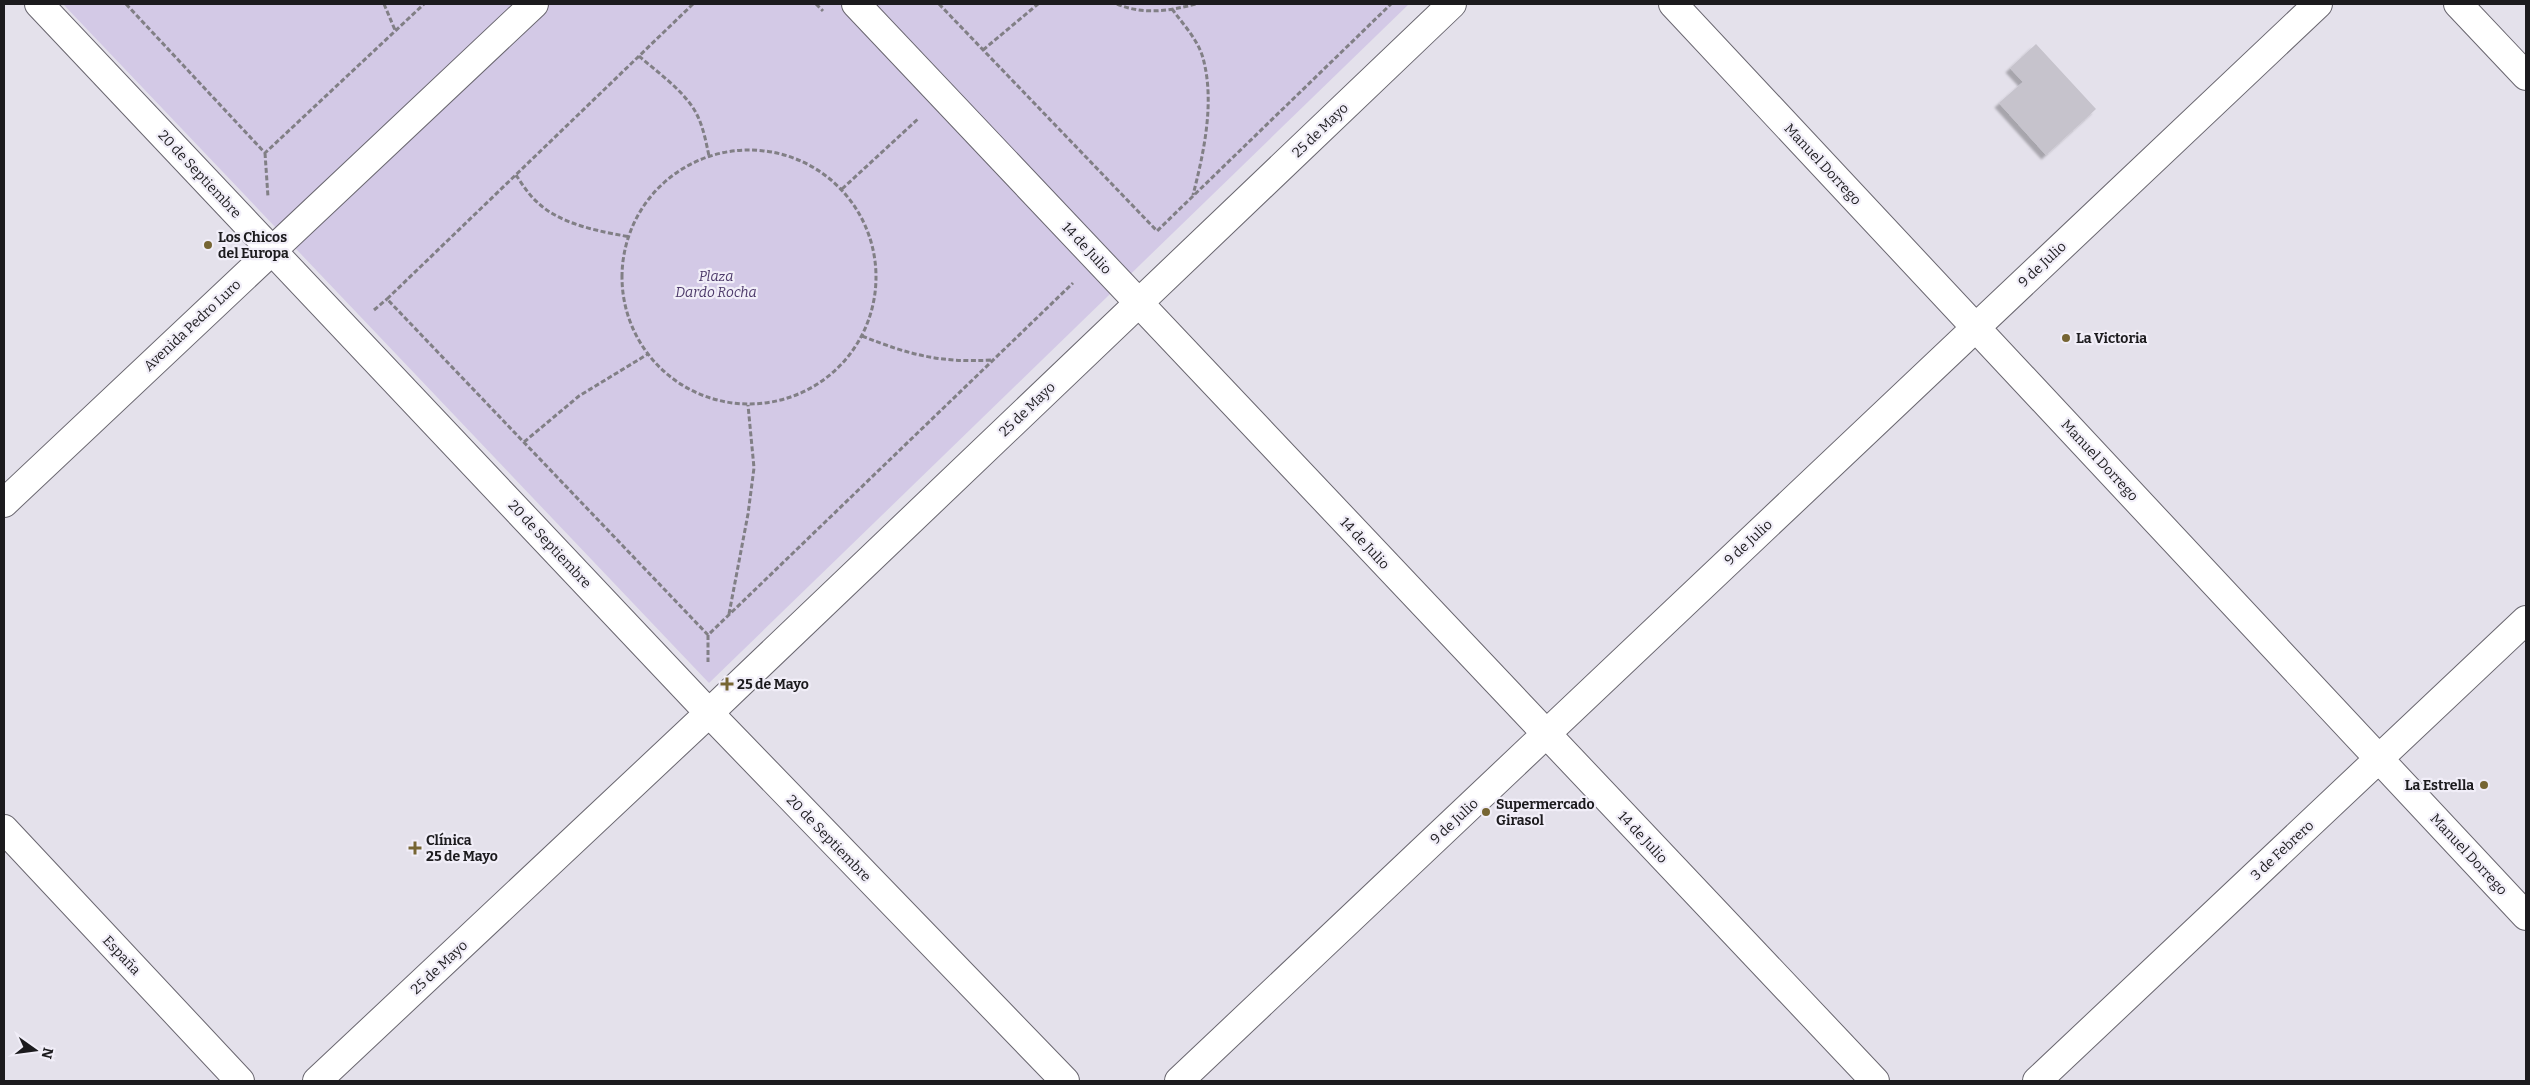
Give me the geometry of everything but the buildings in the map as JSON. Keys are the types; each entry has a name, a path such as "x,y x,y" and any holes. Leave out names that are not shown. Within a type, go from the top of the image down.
{"street":[{"name":"20 de Septiembre","path":"39,4 709,713 1065,1081"},
{"name":"Avenida Pedro Luro","path":"4,502 534,4"},
{"name":"14 de Julio","path":"856,4 1874,1081"},
{"name":"25 de Mayo","path":"317,1081 709,713 1452,4"},
{"name":"Manuel Dorrego","path":"1673,4 2526,916"},
{"name":"9 de Julio","path":"1179,1081 2318,4"},
{"path":"2458,4 2526,76"},
{"name":"3 de Febrero","path":"2037,1081 2526,620"},
{"name":"España","path":"4,829 240,1081"}],"path":[{"path":"126,4 265,153 424,4"},
{"path":"384,4 396,30"},
{"path":"693,4 387,299 708,635 1078,277"},
{"path":"816,4 829,18"},
{"path":"939,4 1157,231 1391,4"},
{"path":"983,50 1038,4"},
{"path":"1117,4 1129,9 1162,12 1196,4"},
{"path":"1172,9 1188,30 1202,57 1207,83 1206,131 1193,196"},
{"path":"639,56 682,94 695,111 704,132 709,156"},
{"path":"842,188 922,114"},
{"path":"726,151 772,151 794,157 821,170 842,188 863,218 875,256 877,280 874,303 862,336 847,360 817,385 788,399 748,405 710,399 672,379 648,354 627,313 622,290 622,268 633,224 646,202 663,183 692,162 726,151"},
{"path":"516,175 536,202 550,212 584,227 630,237"},
{"path":"862,336 903,352 928,358 966,362 993,360"},
{"path":"524,442 579,396 648,354"},
{"path":"729,614 748,514 754,468 748,405"}],"green space":[{"name":"Plaza Dardo Rocha","path":"63,4 1409,4 709,683"}],"place":[{"name":"Los Chicos del Europa","path":"208,245"},
{"name":"La Victoria","path":"2066,338"},
{"name":"25 de Mayo","path":"727,684"},
{"name":"La Estrella","path":"2484,785"},
{"name":"Supermercado Girasol","path":"1486,812"},
{"name":"Clínica 25 de Mayo","path":"415,848"}]}
